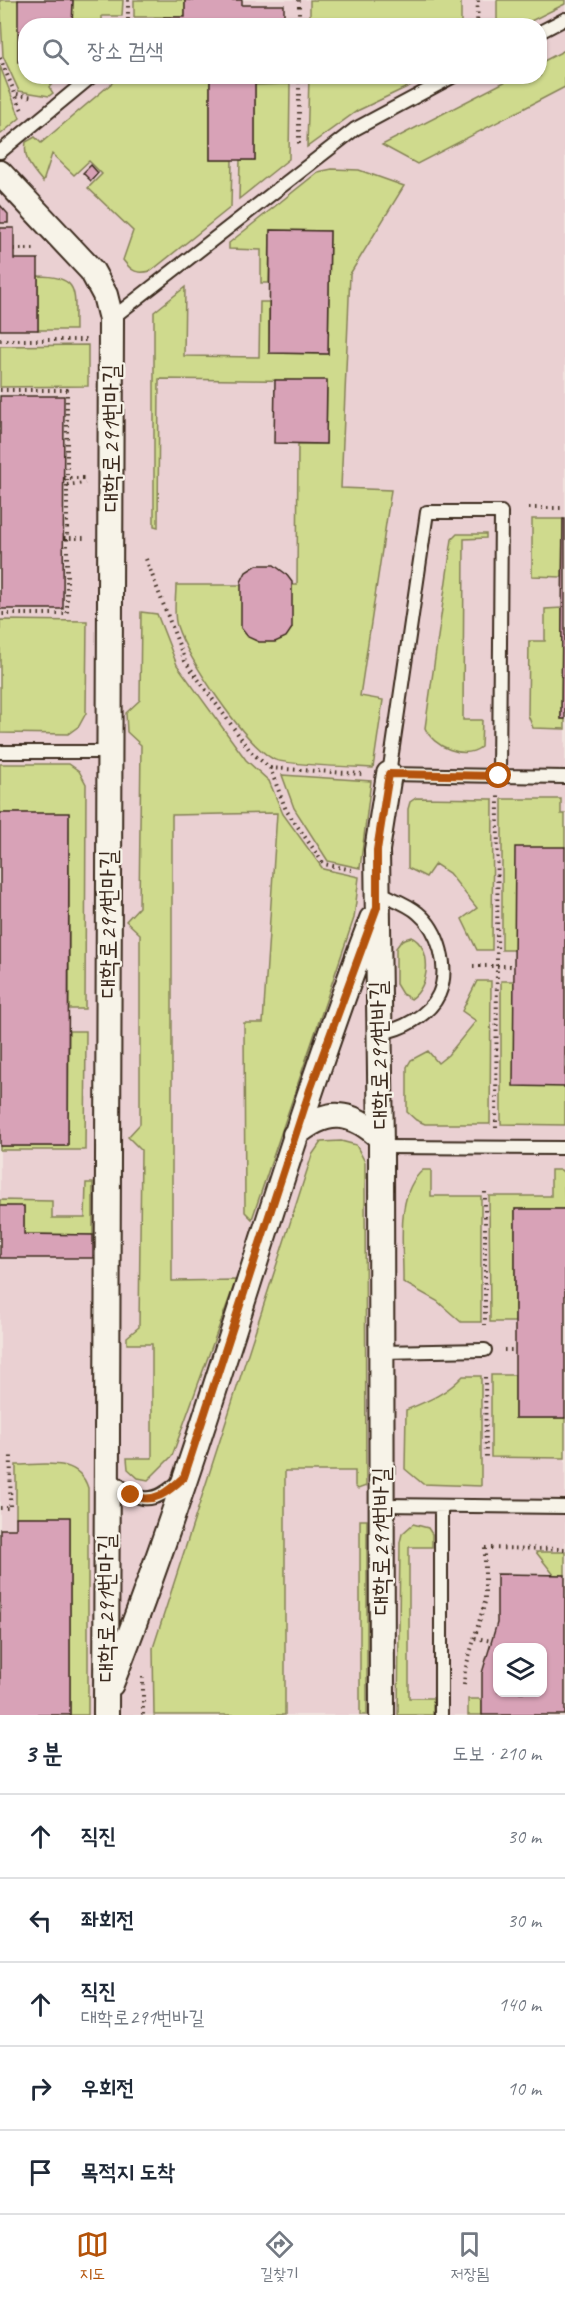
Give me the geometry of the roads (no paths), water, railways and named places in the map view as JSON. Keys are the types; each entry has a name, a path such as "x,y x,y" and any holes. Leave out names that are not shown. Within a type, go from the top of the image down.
{"street":[{"name":"대학로291번마길","path":"0,172 92,271 105,295 112,329 106,1706"},
{"path":"377,899 380,774"},
{"name":"대학로291번바길","path":"377,899 381,1143 382,1715"},
{"name":"대학로291번바길","path":"106,1706 184,1477 295,1134 377,899"},
{"path":"295,1134 322,1117 341,1115 357,1120 381,1143"}],"lane":[{"path":"547,28 565,19"},
{"path":"0,152 82,84"},
{"path":"112,329 299,171 355,129 439,84"},
{"path":"499,776 501,512 427,512 380,774 499,776 565,777"},
{"path":"0,752 109,752"},
{"path":"377,899 418,912 437,938 443,966 439,994 418,1018 394,1031 379,1033"},
{"path":"381,1143 565,1148"},
{"path":"381,1352 485,1350"},
{"path":"106,1475 131,1495 146,1500 166,1494 184,1477"},
{"path":"382,1505 565,1507"},
{"path":"441,1507 441,1715"}]}
